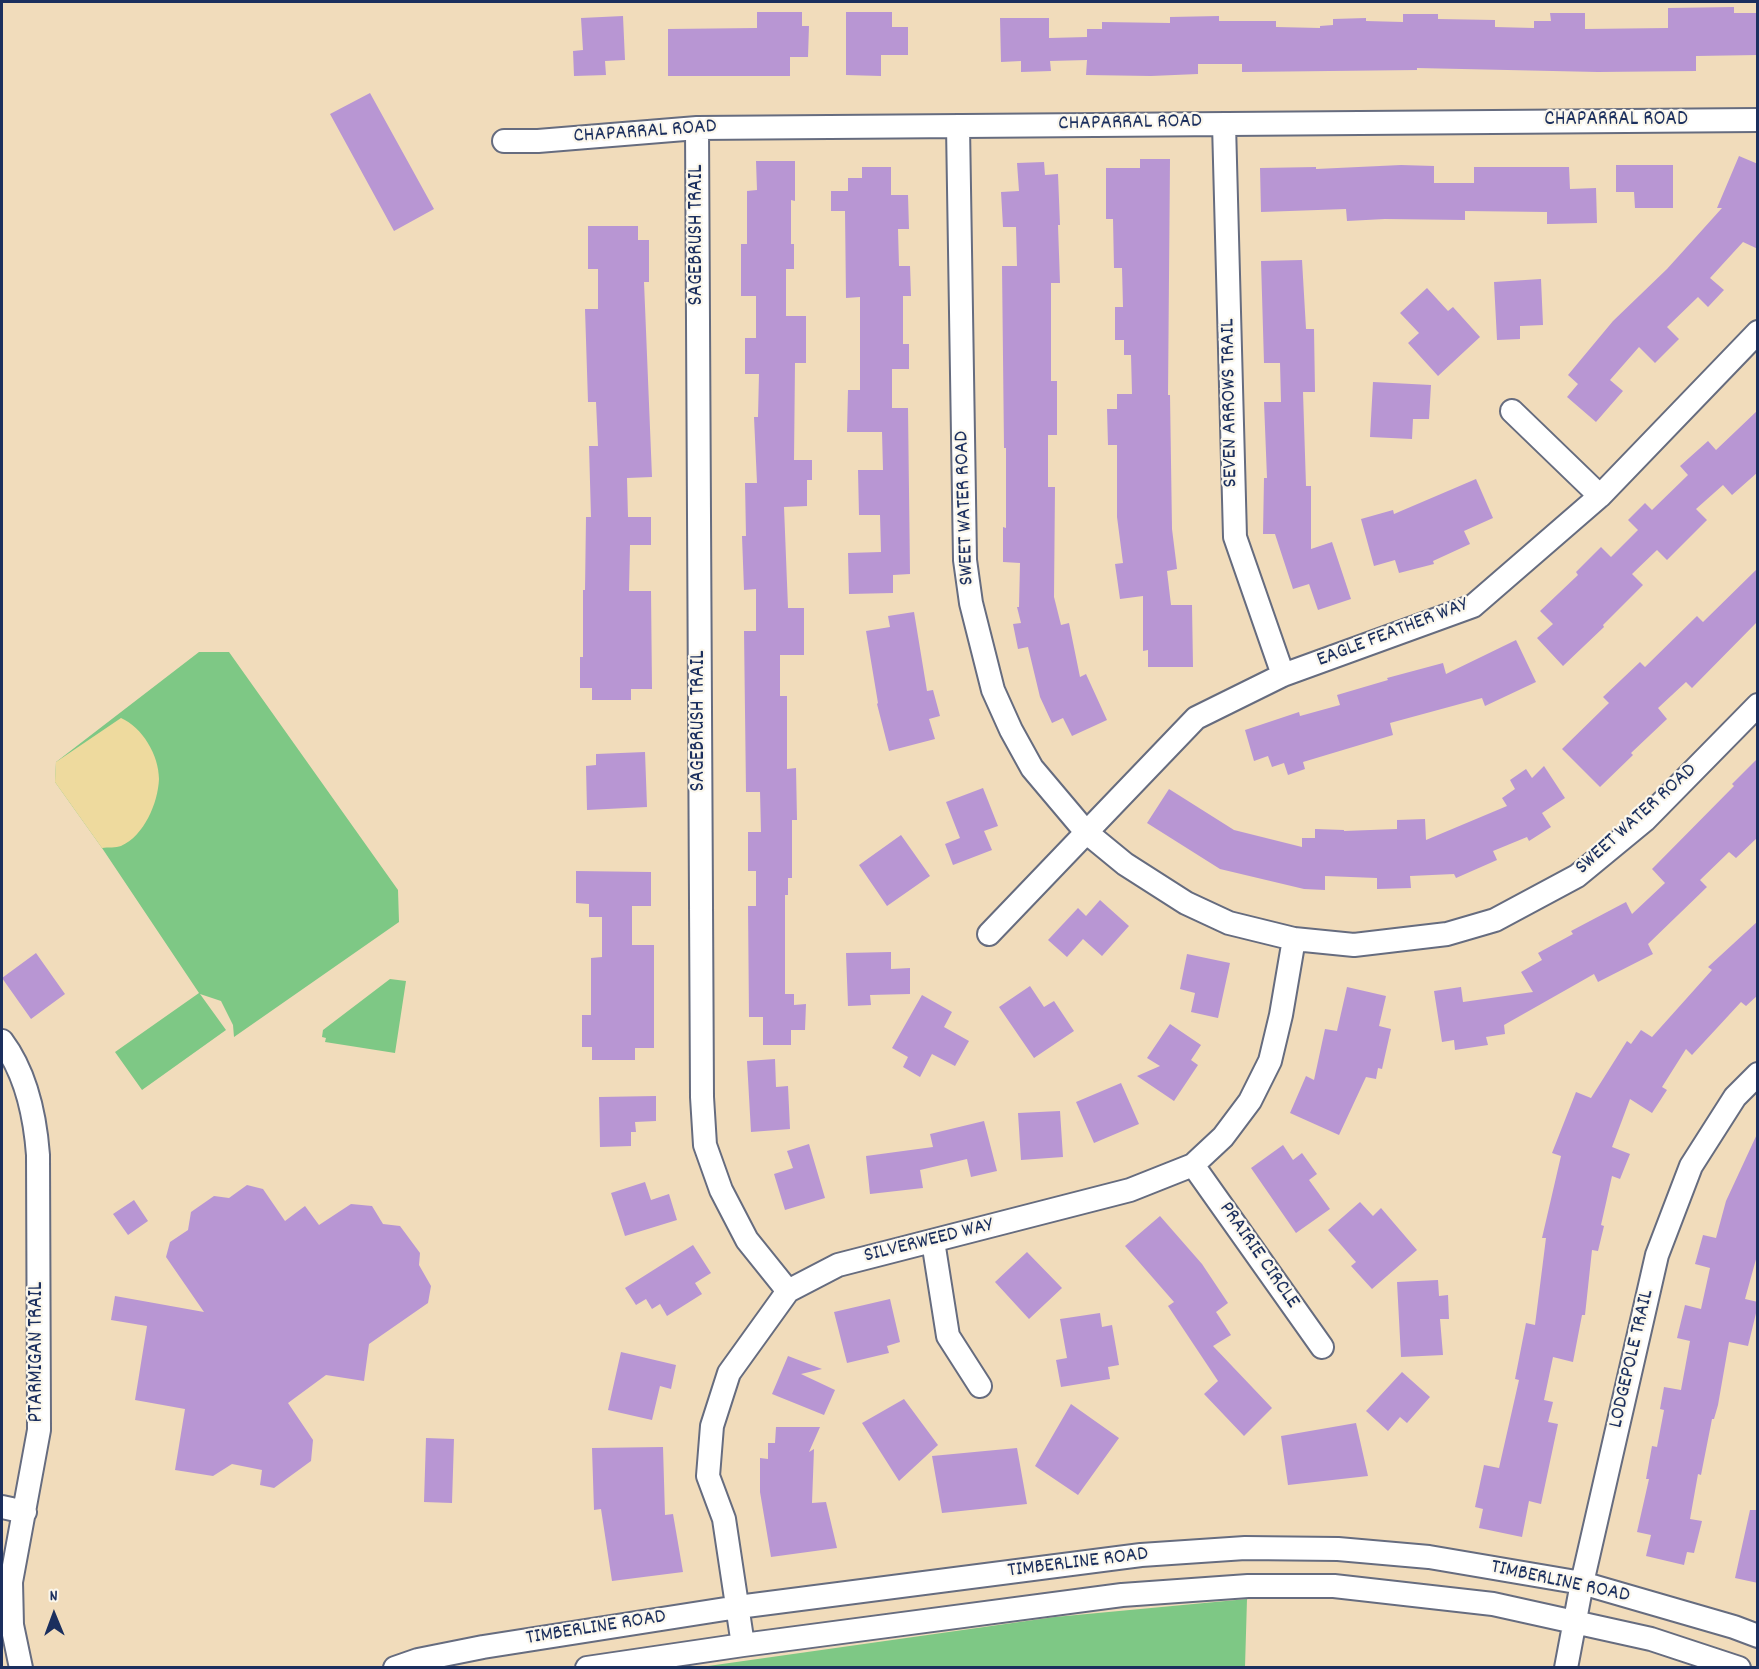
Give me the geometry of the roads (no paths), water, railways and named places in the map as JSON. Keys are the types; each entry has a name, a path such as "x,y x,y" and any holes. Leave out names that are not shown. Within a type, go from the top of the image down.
{"street":[{"name":"CHAPARRAL ROAD","path":"504,141 538,141 697,128 1758,120"},
{"name":"SEVEN ARROWS TRAIL","path":"1224,124 1235,537 1282,675"},
{"name":"SWEET WATER ROAD","path":"958,126 965,560 971,603 993,690 1032,768 1086,832 1125,864 1186,903 1230,923 1294,939 1354,945 1447,934 1495,920 1577,876 1644,820 1758,705"},
{"name":"SAGEBRUSH TRAIL","path":"697,128 702,1097 705,1145 721,1190 747,1240 788,1291"},
{"name":"EAGLE FEATHER WAY","path":"989,934 1196,718 1282,675 1473,606 1600,496 1758,332"},
{"path":"1512,411 1600,496"},
{"name":"SILVERWEED WAY","path":"743,1645 724,1519 708,1476 712,1426 729,1373 788,1291 838,1265 1130,1190 1193,1165 1223,1137 1250,1101 1270,1060 1281,1015 1294,939"},
{"name":"PTARMIGAN TRAIL","path":"2,1041 9,1051 30,1100 36,1127 38,1155 39,1430 11,1582 12,1625 21,1668"},
{"name":"LODGEPOLE TRAIL","path":"1566,1668 1582,1583 1657,1255 1691,1166 1735,1097 1758,1074"},
{"name":"PRAIRIE CIRCLE","path":"1193,1165 1322,1347"},
{"path":"933,1241 948,1336 980,1386"},
{"path":"2,1507 25,1512"},
{"name":"TIMBERLINE ROAD","path":"394,1668 418,1660 483,1647 738,1607 1141,1555 1245,1548 1338,1549 1429,1557 1582,1583 1758,1636"},
{"name":"TIMBERLINE ROAD","path":"587,1668 1122,1595 1248,1586 1334,1586 1493,1604 1651,1639 1739,1668"}]}
